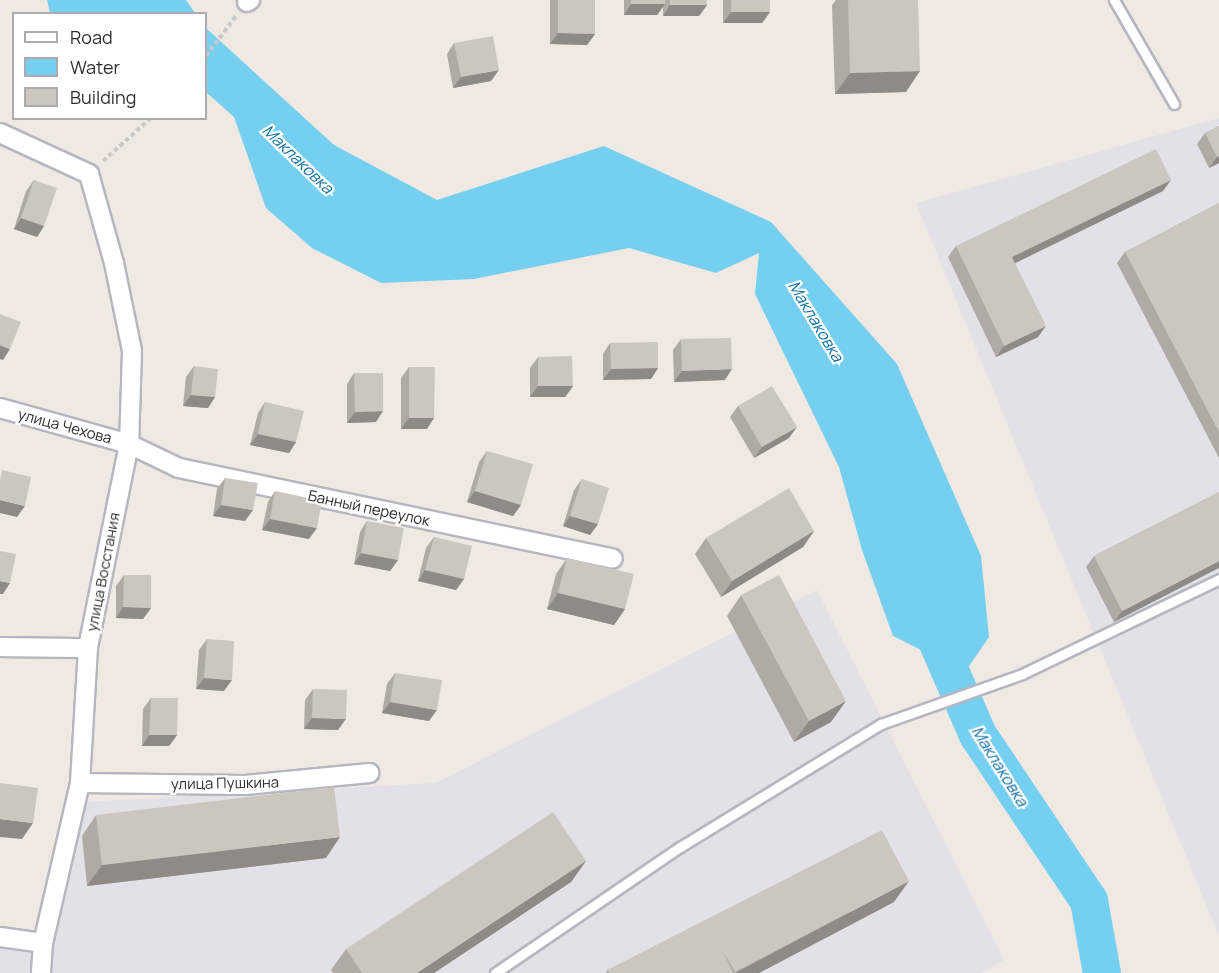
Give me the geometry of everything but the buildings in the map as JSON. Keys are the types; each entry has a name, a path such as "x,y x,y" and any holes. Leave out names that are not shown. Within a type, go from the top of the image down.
{"street":[{"path":"0,133 89,174"},
{"name":"улица Восстания","path":"41,973 43,942 80,783 88,648 129,444 132,351 114,263 89,174"},
{"name":"улица Чехова","path":"0,408 129,444"},
{"name":"Банный переулок","path":"129,444 179,468 613,559"},
{"path":"0,647 88,648"},
{"name":"улица Пушкина","path":"80,783 245,785 369,773"},
{"path":"0,938 43,942"}],"lane":[{"path":"1114,0 1174,104"},
{"path":"495,973 680,847 881,723 1022,674 1219,579"}],"path":[{"path":"207,55 249,1"},
{"path":"89,174 149,120"}],"shaded area":[{"path":"1219,118 1219,936 916,203"},
{"path":"817,590 1004,960 982,973 0,973 0,941 33,937 81,802 436,783"}],"water":[{"path":"47,0 186,0 194,12 50,12"},
{"path":"207,29 334,145 437,200 604,146 771,222 897,364 981,556 989,637 965,672 893,636 862,550 839,467 755,294 759,253 716,273 629,248 474,279 381,283 312,248 266,208 234,117 207,93"}],"waterway":[{"name":"Маклаковка","path":"926,616 978,735 1089,901 1102,973"}]}
